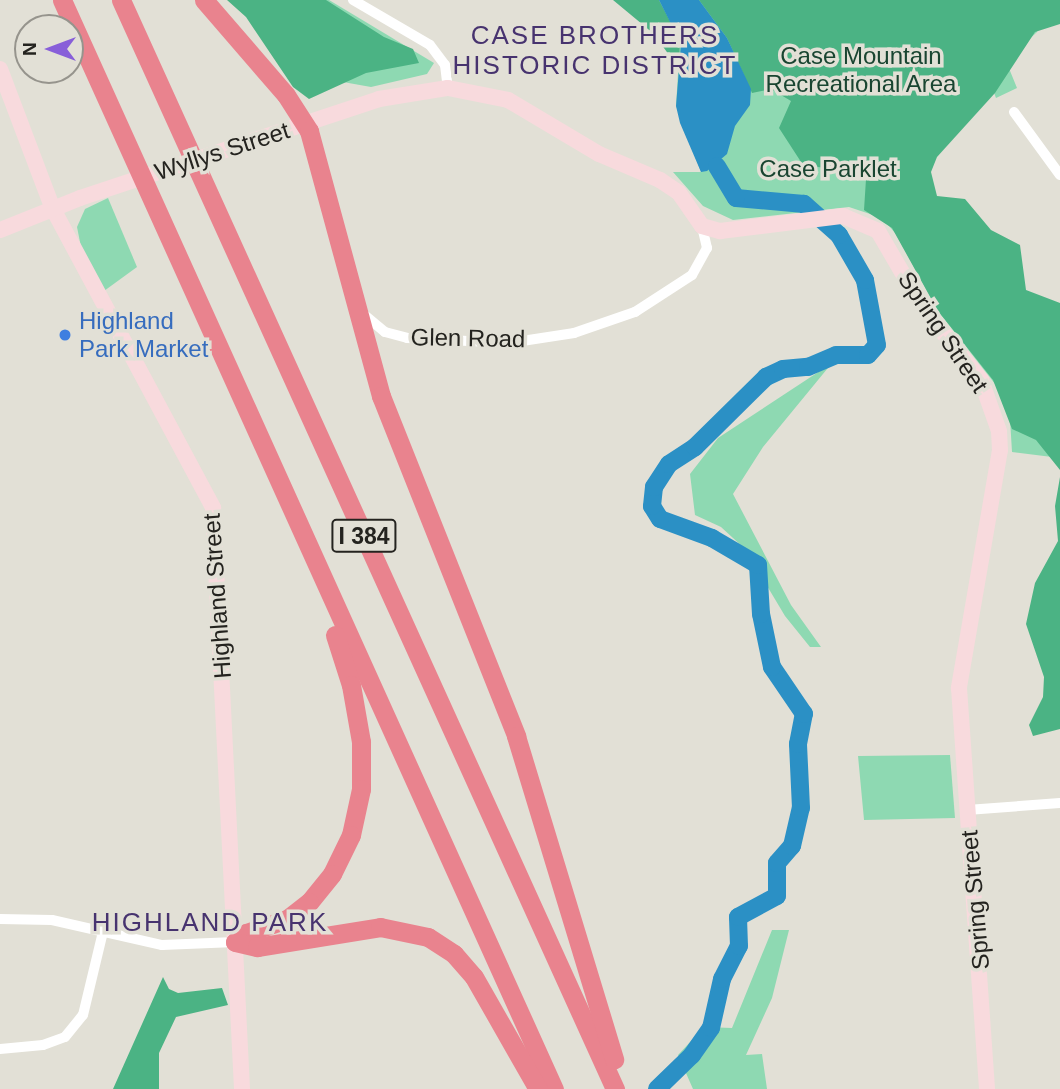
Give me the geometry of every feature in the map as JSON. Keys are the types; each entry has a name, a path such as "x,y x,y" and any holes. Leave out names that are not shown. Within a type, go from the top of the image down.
{"highway":[{"name":"I 384","path":"62,0 554,1089"},
{"name":"I 384","path":"121,0 612,1073"},
{"path":"204,0 306,123 355,305 394,435 516,736 612,1073 626,1089"},
{"path":"235,942 246,933 287,919 315,897 341,857 358,808 362,754 357,710 308,547"},
{"path":"235,942 257,947 373,927 428,937 454,954 474,977 538,1089"}],"street":[{"path":"353,0 430,45 445,65 448,88 508,100 599,154 660,180 679,192 702,226"},
{"name":"Highland Street","path":"0,69 53,209 213,508 242,1089"},
{"name":"Wyllys Street","path":"0,230 112,188 379,99 448,88"},
{"path":"1014,112 1060,175"},
{"name":"Spring Street","path":"702,226 720,231 823,218 853,217 878,231 921,305 981,380 999,431 996,475 960,662 967,810 987,1089"},
{"name":"Glen Road","path":"355,305 372,323 396,336 509,342 574,333 635,312 671,292 703,258 707,236 702,226"},
{"path":"967,810 1060,803"},
{"path":"0,919 52,920 168,946 235,942"},
{"path":"0,1049 43,1045 65,1037 83,1015 103,932"}],"green space":[{"path":"227,0 326,0 384,37 413,49 419,63 366,73 309,99 293,87 246,17"},
{"path":"272,0 329,0 434,63 427,74 371,87 343,82"},
{"path":"613,0 659,0 680,40 679,69 654,34"},
{"name":"Case Mountain Recreational Area","path":"659,0 1048,0 1037,32 1006,61 1017,88 996,98 990,82 885,137 1060,350 1060,458 1012,452 1010,419 999,389 938,311 896,234 882,218 849,207 733,220 703,206 673,172 701,172 676,106 680,40"},
{"name":"Case Mountain Recreational Area","path":"699,0 1060,0 1060,24 1035,32 995,93 937,157 931,172 937,196 965,199 991,230 1020,245 1026,290 1060,303 1060,470 1036,440 1012,429 993,380 938,311 892,228 864,210 866,179 848,171 803,165 779,128 791,101 771,89 752,93 727,38"},
{"path":"108,198 137,267 104,291 81,247 77,227 85,209"},
{"path":"832,363 763,447 733,494 791,605 821,647 810,647 785,616 745,549 721,527 695,515 690,474 718,438"},
{"path":"1060,477 1060,729 1033,736 1029,725 1043,697 1044,677 1026,624 1035,583 1058,541 1055,506"},
{"path":"950,755 955,818 864,820 858,756"},
{"path":"772,930 789,930 772,998 746,1055 762,1054 767,1089 693,1089 678,1055 704,1027 732,1028"},
{"path":"163,977 169,989 178,993 222,988 228,1005 176,1017 159,1053 159,1089 113,1089"}],"water":[{"path":"659,0 699,0 727,38 751,89 750,105 735,126 727,154 707,171 701,172 680,123 676,106 681,44"}],"waterway":[{"path":"657,1089 692,1055 711,1028 722,979 739,946 738,917 777,896 777,863 792,846 801,808 798,744 804,714 772,667 761,614 758,565 712,538 660,519 652,506 654,487 669,464 695,447 766,377 783,369 808,367 836,355 868,355 877,345 865,280 839,235 804,204 736,198 717,166"}],"place":[{"name":"Highland Park Market","path":"65,335"}],"district":[{"name":"CASE BROTHERS HISTORIC DISTRICT","path":"595,51"},
{"name":"HIGHLAND PARK","path":"210,923"}],"park label":[{"name":"Case Parklet","path":"828,169"}]}
